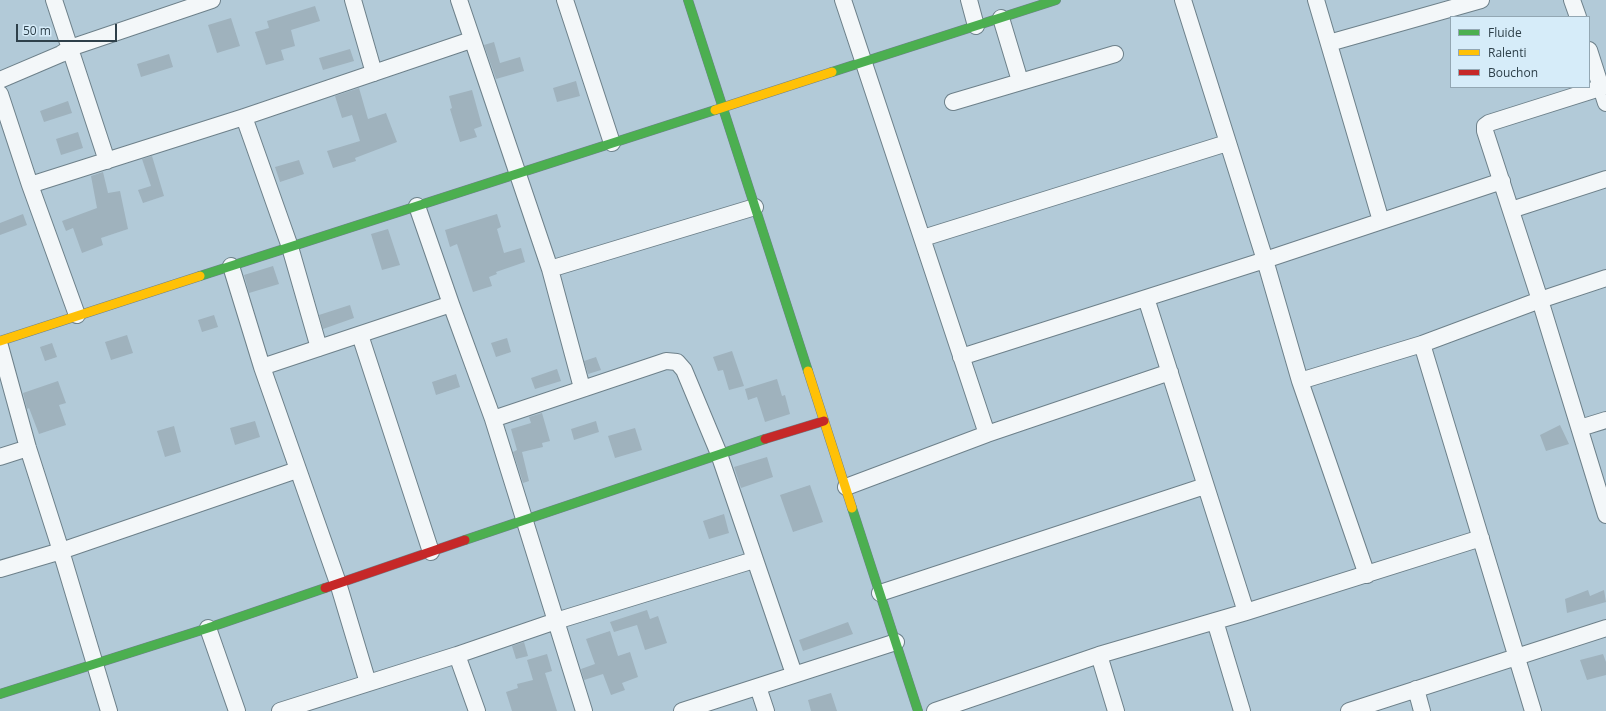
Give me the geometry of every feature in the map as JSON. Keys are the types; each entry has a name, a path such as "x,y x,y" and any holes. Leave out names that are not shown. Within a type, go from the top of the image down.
{"street":[{"path":"54,0 107,161"},
{"path":"0,80 60,54 70,48 212,0"},
{"path":"353,0 374,73"},
{"path":"459,0 516,174 550,269 582,388"},
{"path":"565,0 612,143"},
{"path":"688,0 918,711"},
{"path":"843,0 862,62 923,238 987,434"},
{"path":"969,0 976,26"},
{"path":"0,341 1056,0"},
{"path":"1183,0 1265,260 1300,381 1367,575"},
{"path":"1316,0 1381,221"},
{"path":"1329,43 1481,0"},
{"path":"1572,0 1578,16"},
{"path":"1001,18 1020,81"},
{"path":"30,185 244,117 471,40"},
{"path":"1590,52 1604,86 1606,103"},
{"path":"953,102 1115,54"},
{"path":"1604,86 1489,123 1485,126 1485,131 1540,300 1606,515"},
{"path":"0,94 30,185 77,316"},
{"path":"244,117 290,247 319,348"},
{"path":"923,238 1227,143"},
{"path":"1511,210 1606,179"},
{"path":"961,357 1265,260 1502,181"},
{"path":"418,206 451,304 494,419 584,711"},
{"path":"550,269 755,207"},
{"path":"231,266 262,367 338,583 368,683"},
{"path":"1300,381 1422,344 1540,300 1606,278"},
{"path":"1146,298 1246,612"},
{"path":"262,367 451,304"},
{"path":"360,335 431,552"},
{"path":"1422,344 1533,711"},
{"path":"0,346 28,448 61,551 109,711"},
{"path":"494,419 582,388 666,361 677,362 684,370 719,454 794,674"},
{"path":"846,486 987,434 1170,372"},
{"path":"1580,428 1606,420"},
{"path":"0,694 208,628 526,521 719,454 824,421"},
{"path":"0,458 28,448"},
{"path":"0,569 61,551 297,470"},
{"path":"880,593 1205,486"},
{"path":"935,711 1099,655 1367,575 1481,538"},
{"path":"280,711 457,655 556,621 754,560"},
{"path":"1215,621 1242,711"},
{"path":"208,628 237,711"},
{"path":"1349,711 1606,628"},
{"path":"682,711 896,642"},
{"path":"457,655 477,711"},
{"path":"1099,655 1116,711"},
{"path":"758,687 766,711"},
{"path":"1416,689 1422,711"}],"building":[{"path":"315,6 320,21 291,30 295,46 281,50 284,60 266,65 255,32 269,28 267,21"},
{"path":"231,18 240,46 217,53 208,25"},
{"path":"494,42 500,63 520,57 524,71 496,79 484,45"},
{"path":"350,49 354,61 323,70 319,58"},
{"path":"169,54 173,67 141,77 137,64"},
{"path":"576,81 580,96 557,102 553,88"},
{"path":"359,88 368,119 386,113 397,142 355,158 356,161 333,168 327,151 360,141 352,115 342,118 335,96"},
{"path":"472,90 482,126 474,129 477,137 460,142 450,109 452,108 449,96"},
{"path":"68,101 72,113 44,122 40,111"},
{"path":"78,132 83,148 61,155 56,139"},
{"path":"152,156 164,196 143,203 138,190 151,186 142,159"},
{"path":"299,160 304,174 280,182 275,167"},
{"path":"103,172 108,193 120,191 128,229 101,238 103,245 82,253 73,228 66,231 62,221 97,208 91,176"},
{"path":"23,214 27,225 0,235 0,223"},
{"path":"497,214 501,227 497,229 504,253 521,248 525,262 496,272 497,274 489,277 492,286 473,292 457,244 450,247 445,230"},
{"path":"388,229 400,265 382,270 371,234"},
{"path":"273,266 279,284 249,293 244,275"},
{"path":"350,305 354,318 323,329 319,315"},
{"path":"214,315 218,327 202,332 198,320"},
{"path":"127,335 133,353 111,360 105,342"},
{"path":"507,338 511,352 496,357 491,343"},
{"path":"52,343 57,357 45,361 40,347"},
{"path":"732,351 744,386 729,390 723,370 718,371 713,357"},
{"path":"596,357 601,370 588,374 584,361"},
{"path":"557,369 561,381 535,389 531,378"},
{"path":"456,374 460,387 436,395 432,382"},
{"path":"777,379 782,396 785,395 790,414 765,422 757,397 748,400 745,389"},
{"path":"58,381 66,403 59,405 66,425 39,434 29,408 27,409 23,393"},
{"path":"542,413 550,441 542,443 543,447 522,452 529,481 523,483 513,452 517,450 511,429 531,423 529,417"},
{"path":"255,421 260,437 235,445 230,428"},
{"path":"596,421 599,432 574,440 571,429"},
{"path":"1560,425 1569,444 1546,451 1540,435"},
{"path":"174,426 181,452 165,457 157,431"},
{"path":"635,428 642,450 615,458 608,436"},
{"path":"767,457 773,477 741,488 734,467"},
{"path":"810,485 823,522 793,532 780,495"},
{"path":"724,514 729,533 709,539 703,521"},
{"path":"1588,590 1590,596 1604,590 1606,602 1567,613 1565,599"},
{"path":"647,610 650,619 658,616 667,643 645,650 637,625 614,632 610,622"},
{"path":"848,622 853,634 803,651 799,640"},
{"path":"610,631 618,656 630,652 638,677 622,683 625,690 611,695 603,674 584,680 581,669 595,664 586,639"},
{"path":"524,642 528,656 516,659 512,646"},
{"path":"547,654 552,671 545,673 557,711 512,711 506,692 518,688 517,684 533,680 527,660"},
{"path":"1603,654 1606,662 1606,675 1587,680 1580,660"},
{"path":"831,693 837,711 811,711 808,700"}],"traffic: fast":[{"path":"688,0 808,371"},
{"path":"832,72 1056,0"},
{"path":"200,276 715,110"},
{"path":"465,540 765,439"},
{"path":"852,508 918,711"},
{"path":"0,694 208,628 325,588"}],"traffic: slow":[{"path":"715,110 832,72"},
{"path":"0,341 200,276"},
{"path":"808,371 852,508"}],"traffic: jam":[{"path":"765,439 824,421"},
{"path":"325,588 465,540"}]}
